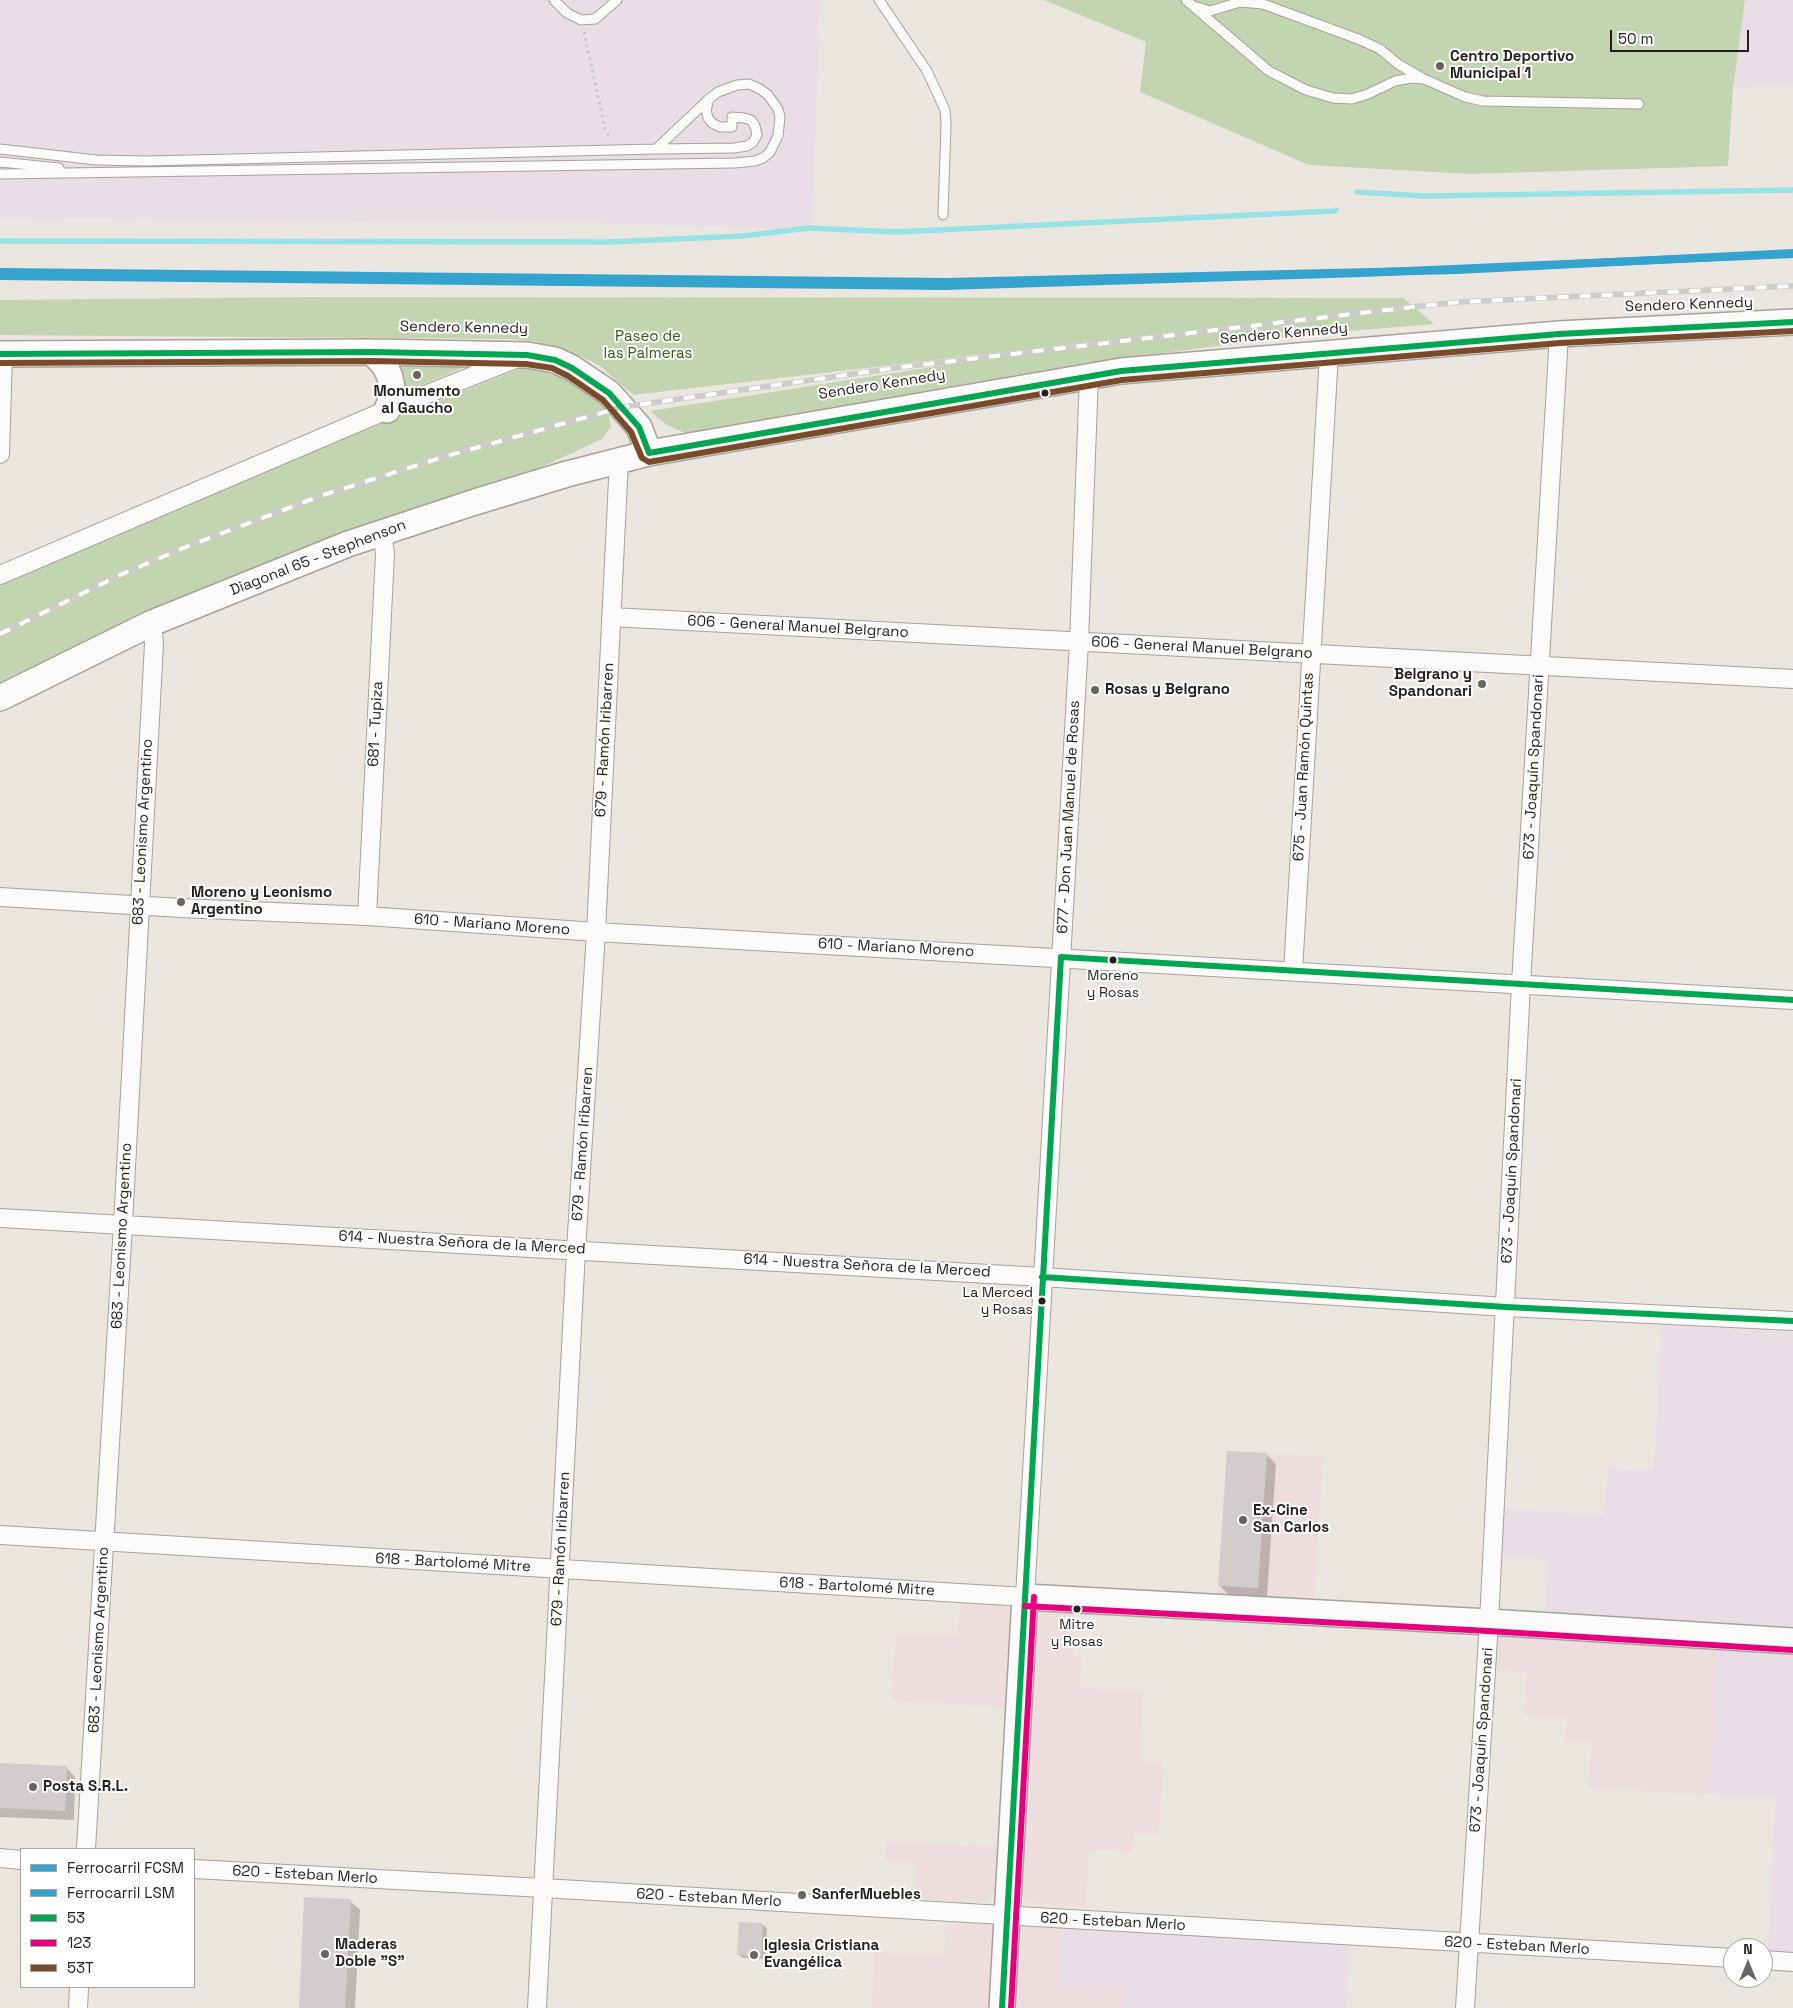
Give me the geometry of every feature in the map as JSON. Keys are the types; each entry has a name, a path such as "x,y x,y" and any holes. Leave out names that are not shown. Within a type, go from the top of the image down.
{"street":[{"name":"Diagonal 65 - Stephenson","path":"0,698 152,623 228,591 382,532 549,480 649,453 1121,371 1559,334 1793,322"},
{"name":"673 - Joaquín Spandonari","path":"1465,2008 1489,1622 1521,984 1559,334"},
{"path":"372,352 385,366 390,377 393,393 387,410"},
{"path":"0,454 2,354 372,352 527,354 555,360 572,368 609,393 639,427 649,453"},
{"path":"0,574 387,410 527,354"},
{"name":"675 - Juan Ramón Quintas","path":"1293,971 1310,653 1329,354"},
{"name":"677 - Don Juan Manuel de Rosas","path":"1002,2008 1079,642 1089,376"},
{"name":"679 - Ramón Iribarren","path":"537,2008 576,1250 596,932 619,460"},
{"name":"681 - Tupiza","path":"367,916 384,554 382,532"},
{"name":"606 - General Manuel Belgrano","path":"611,617 1793,679"},
{"name":"683 - Leonismo Argentino","path":"86,1848 123,1224 154,644 152,623"},
{"name":"610 - Mariano Moreno","path":"0,897 181,908 367,916 596,932 1793,1000"},
{"name":"614 - Nuestra Señora de la Merced","path":"0,1218 1042,1277 1506,1307 1793,1321"},
{"name":"618 - Bartolomé Mitre","path":"0,1535 1025,1596"},
{"path":"1025,1596 1793,1641"},
{"path":"0,1858 20,1860"},
{"name":"620 - Esteban Merlo","path":"195,1869 1723,1957"},
{"path":"1773,1961 1793,1962"},
{"path":"78,2008 79,1988"}],"lane":[{"path":"554,0 567,13 581,20 595,19 617,0"},
{"path":"879,0 927,71 945,110 943,215"},
{"path":"1188,1 1269,71 1306,90 1333,98 1352,99 1368,94 1395,81 1411,78 1424,79"},
{"path":"1188,1 1210,11 1240,2 1263,4 1372,46 1424,79 1465,97 1483,100 1638,104"},
{"path":"0,174 735,163 755,161 770,152 778,136 780,117 778,109 768,95 760,88 749,84 737,85 718,92 709,99 656,149"},
{"path":"0,149 96,160 147,161 734,148 746,146 753,142 757,135 751,120 732,118 732,127 720,127 712,123 708,118 706,110 709,99"},
{"path":"0,162 35,167 135,172"}],"path":[{"path":"581,20 605,129 612,141 623,150"},
{"path":"655,413 681,426"}],"shaded area":[{"path":"0,0 820,0 812,230 597,223 0,218"},
{"path":"1745,0 1793,0 1793,83 1733,89"},
{"path":"1662,1325 1793,1332 1793,1627 1545,1612 1548,1560 1500,1557 1501,1509 1605,1515 1608,1468 1654,1471"},
{"path":"1227,1451 1323,1457 1314,1601 1217,1595"},
{"path":"960,1603 1003,1605 1010,1610 1006,1707 892,1700 896,1633 958,1636"},
{"path":"1049,1609 1075,1611 1073,1656 1081,1657 1080,1688 1143,1691 1140,1761 1163,1762 1159,1834 1133,1833 1132,1852 1089,1850 1086,1906 1031,1903 1025,1900 1021,1892 1035,1622 1038,1616"},
{"path":"1508,1635 1718,1647 1710,1795 1589,1788 1592,1742 1566,1741 1567,1718 1525,1715 1527,1672 1494,1670 1495,1645 1502,1637"},
{"path":"1718,1647 1793,1652 1793,1952 1773,1951 1773,1938 1769,1938 1776,1797 1710,1795"},
{"path":"887,1841 1000,1847 998,1889 989,1899 979,1903 914,1899 916,1863 885,1861"},
{"path":"946,1920 982,1923 989,1925 993,1930 995,1938 991,2008 872,2008 874,1952 944,1956"},
{"path":"1029,1925 1063,1927 1060,1986 1124,1990 1123,2008 1015,2008 1018,1940 1021,1930"},
{"path":"1063,1927 1349,1943 1346,2008 1123,2008 1124,1990 1060,1986"}],"green space":[{"name":"Centro Deportivo Municipal 1","path":"1044,0 1745,0 1733,89 1728,166 1469,174 1309,165 1140,92 1146,42"},
{"name":"Paseo de las Palmeras","path":"304,297 1404,298 1411,305 633,395 600,366 578,355 536,342 512,339 0,335 0,300"},
{"name":"Paseo de las Palmeras","path":"1415,308 1434,324 1302,335 1087,363 685,433 667,425 650,411 1016,354"},
{"path":"397,364 467,366 403,393"},
{"path":"524,367 559,376 583,387 602,401 609,416 611,427 602,439 531,472 382,521 0,691 0,586 280,464"}],"building":[{"name":"Ex-Cine San Carlos","path":"1227,1451 1267,1453 1258,1588 1218,1586"},
{"name":"Posta S.R.L.","path":"0,1763 67,1766 65,1811 0,1808"},
{"name":"Maderas Doble \"S\"","path":"304,1897 351,1899 345,2008 299,2008"},
{"name":"Iglesia Cristiana Evangélica","path":"739,1922 763,1923 761,1956 737,1955"}],"waterway":[{"path":"1357,192 1425,196 1793,190"},
{"path":"0,241 610,242 743,236 809,228 896,232 1336,210"}],"railway":[{"path":"0,634 120,575 186,547 320,496 443,457 623,407 902,367 1460,302 1793,286"}],"rail line":[{"name":"LSM","path":"0,272 947,282 1457,270 1793,253"},
{"name":"FCSM","path":"0,276 945,286 1362,273 1793,254"}],"transit line":[{"name":"53","path":"0,354 372,352 527,355 555,360 572,368 609,393 639,427 649,453 1121,371 1559,334 1793,322"},
{"name":"53T","path":"0,363 372,361 526,364 552,368 568,376 603,400 631,432 642,458 649,462 1122,380 1560,343 1793,331"},
{"name":"53","path":"1002,2008 1061,957 1793,1000"},
{"name":"53","path":"1042,1277 1506,1307 1793,1321"},
{"name":"123","path":"1011,2008 1034,1597"},
{"name":"123","path":"1025,1606 1488,1631 1792,1650"}],"place":[{"name":"Centro Deportivo Municipal 1","path":"1440,66"},
{"name":"Monumento al Gaucho","path":"417,375"},
{"name":"Belgrano y Spandonari","path":"1482,684"},
{"name":"Rosas y Belgrano","path":"1095,690"},
{"name":"Moreno y Leonismo Argentino","path":"181,902"},
{"name":"Moreno y Rosas","path":"1113,960"},
{"name":"La Merced y Rosas","path":"1042,1301"},
{"name":"Ex-Cine San Carlos","path":"1243,1520"},
{"name":"Mitre y Rosas","path":"1077,1609"},
{"name":"Posta S.R.L.","path":"33,1787"},
{"name":"SanferMuebles","path":"802,1895"},
{"name":"Maderas Doble \"S\"","path":"325,1954"},
{"name":"Iglesia Cristiana Evangélica","path":"754,1955"}]}
